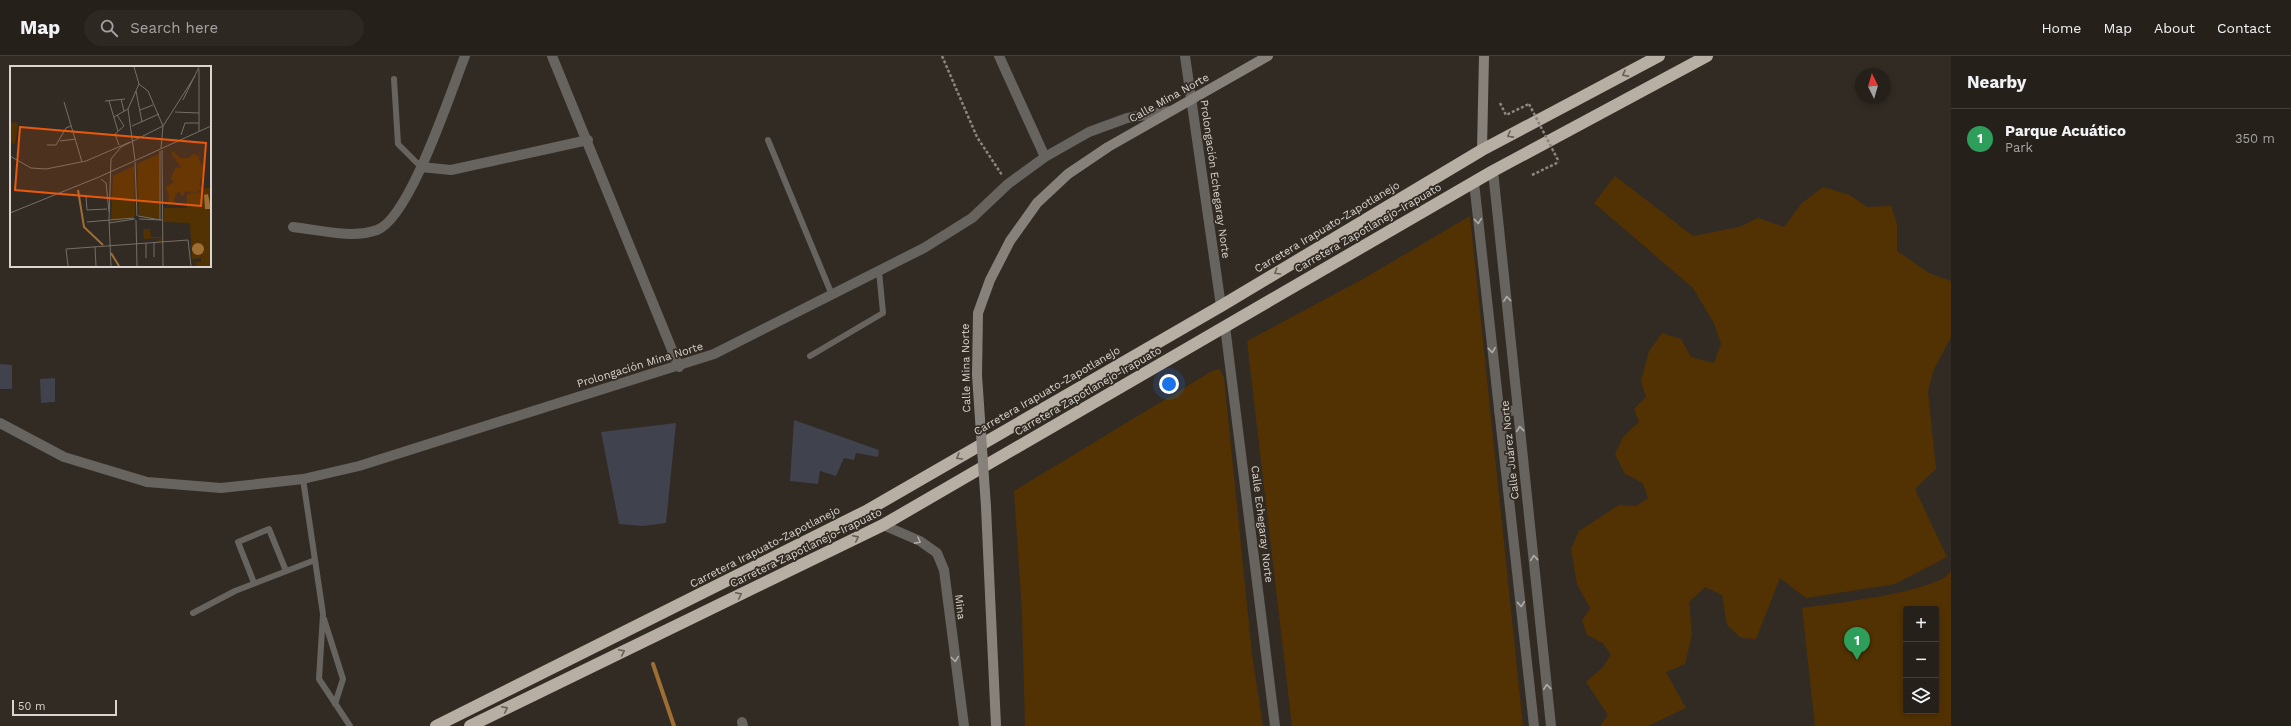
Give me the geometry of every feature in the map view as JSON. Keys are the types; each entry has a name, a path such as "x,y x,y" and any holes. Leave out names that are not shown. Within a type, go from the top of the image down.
{"highway":[{"name":"Carretera Irapuato-Zapotlanejo","path":"436,726 868,510 1221,306 1482,150 1659,56"},
{"name":"Carretera Zapotlanejo-Irapuato","path":"470,726 883,525 1474,182 1706,56"}],"street":[{"path":"293,227 359,234 378,229 390,219 415,182 465,56"},
{"path":"552,56 588,140 679,367"},
{"path":"998,56 1045,157"},
{"name":"Prolongación Echegaray Norte","path":"1185,56 1221,306"},
{"name":"Calle Mina Norte","path":"996,726 986,507 977,375 978,313 990,280 1010,241 1037,203 1068,174 1102,151 1268,56"},
{"path":"1482,150 1484,56"},
{"name":"Prolongación Mina Norte","path":"0,423 64,457 147,482 221,488 303,479 359,466 679,367 714,354 924,248 972,218 1008,184 1045,157 1089,132 1127,118 1172,111"},
{"path":"421,168 451,170 588,140"},
{"name":"Calle Juárez Norte","path":"1494,171 1551,726"},
{"name":"Calle Juárez Norte","path":"1474,182 1534,726"},
{"name":"Calle Echegaray Norte","path":"1226,326 1275,726"},
{"path":"1499,412 1518,410"},
{"name":"Mina","path":"883,525 920,541 937,553 944,570 964,726"}],"lane":[{"path":"394,79 398,144 421,168"},
{"path":"768,140 832,295"},
{"path":"810,356 883,312 879,271"},
{"path":"303,479 322,614 319,679 347,725"},
{"path":"254,583 238,542 269,529 286,571"},
{"path":"193,613 254,583 315,560"},
{"path":"322,614 343,679 335,704"}],"path":[{"path":"942,56 978,137 1008,184"},
{"path":"1500,103 1506,115 1529,104 1559,162 1532,175"}],"shaded area":[{"path":"1615,176 1693,236 1739,227 1758,218 1784,227 1802,203 1823,187 1850,195 1867,207 1891,206 1897,224 1897,251 1929,273 1951,281 1951,337 1934,369 1928,391 1936,469 1915,489 1947,557 1895,584 1806,598 1780,578 1756,639 1741,638 1727,625 1722,595 1705,587 1689,602 1692,634 1685,664 1666,672 1686,708 1648,726 1600,726 1608,715 1586,682 1603,667 1611,655 1603,643 1587,635 1582,621 1590,608 1577,584 1571,549 1579,531 1619,505 1636,506 1648,498 1643,483 1625,474 1615,454 1623,437 1639,422 1634,409 1646,397 1641,381 1649,351 1662,333 1681,339 1691,357 1714,363 1721,344 1714,323 1693,288 1594,203"},
{"path":"1470,216 1523,726 1292,726 1247,341 1363,279"},
{"path":"1220,369 1224,378 1252,654 1263,726 1025,726 1022,612 1014,491 1212,371"},
{"path":"1951,571 1951,726 1815,726 1802,608 1882,596 1927,585 1943,578"}],"building":[{"path":"0,364 12,365 12,389 0,389"},
{"path":"55,378 55,402 41,403 40,379"},
{"path":"794,420 879,450 878,457 856,453 854,460 844,458 836,476 820,471 818,484 790,481"},
{"path":"676,423 666,523 643,526 619,524 601,432"}],"waterway":[{"path":"653,664 674,726"}],"place":[{"name":"Parque Acuático","path":"1857,660"}]}
